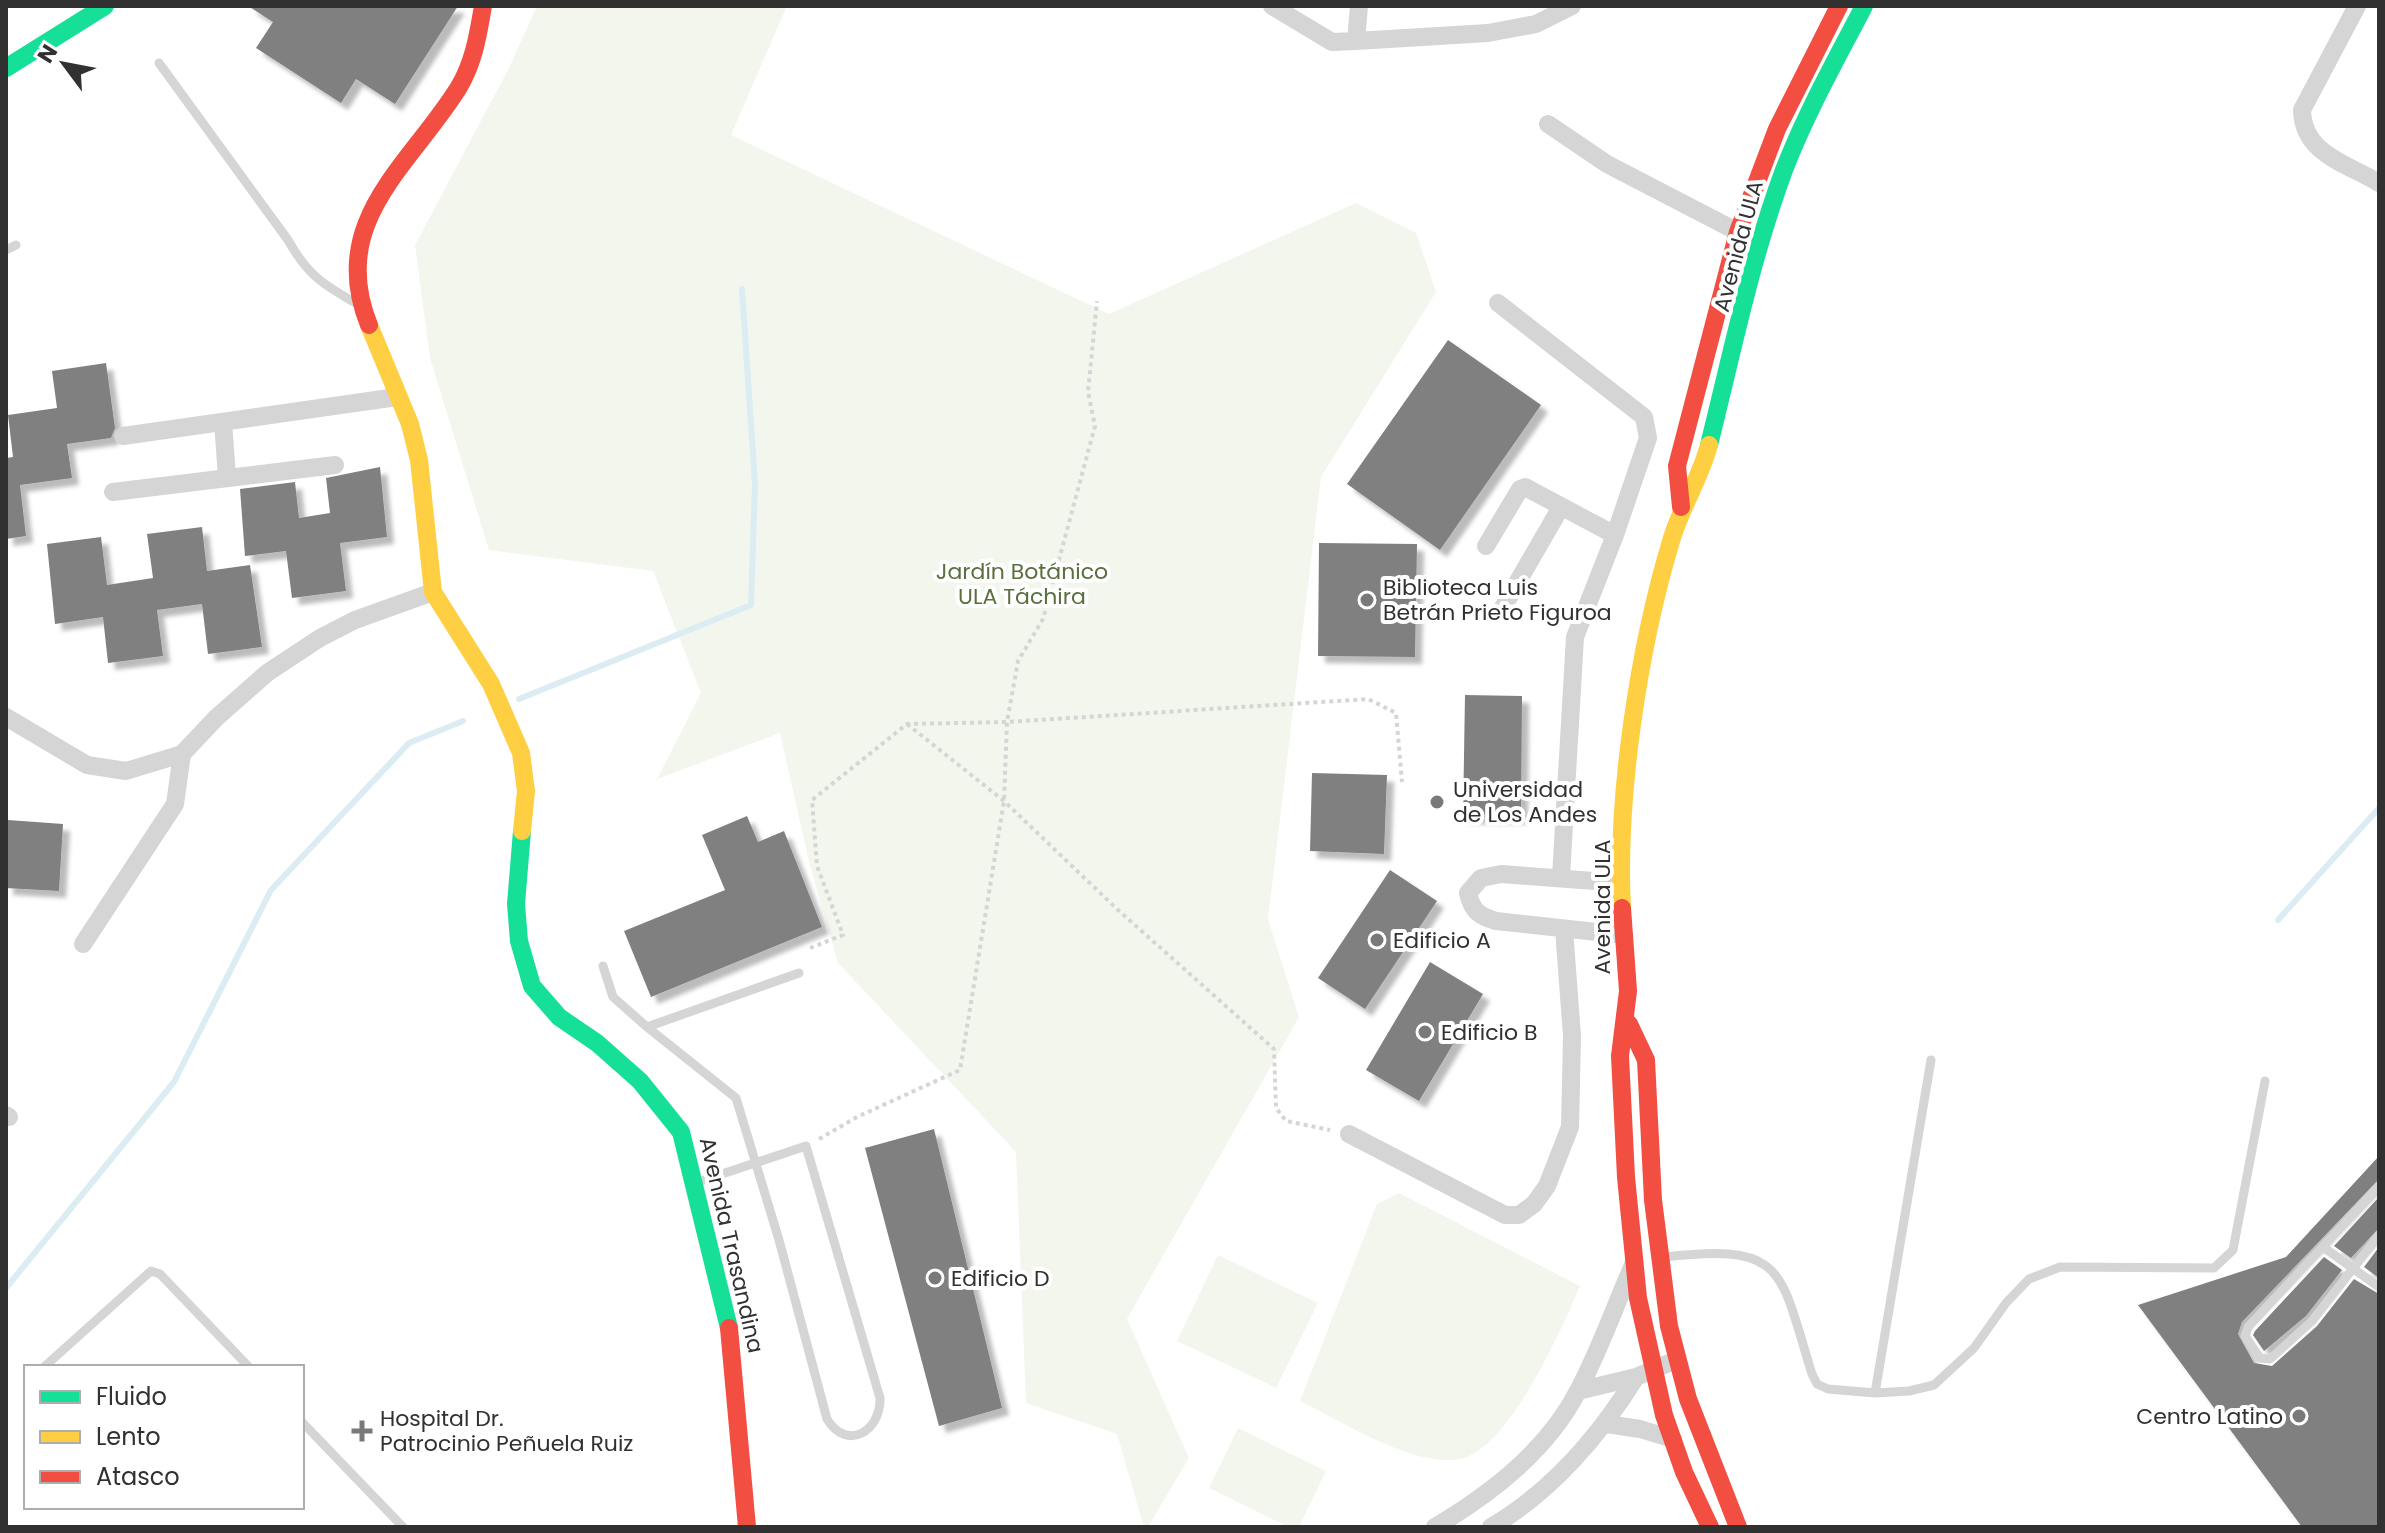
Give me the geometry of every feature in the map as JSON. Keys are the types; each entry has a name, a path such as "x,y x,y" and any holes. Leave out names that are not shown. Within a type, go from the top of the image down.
{"street":[{"path":"6,68 105,6"},
{"name":"Avenida Trasandina","path":"483,6 475,54 459,87 375,200 363,229 358,256 362,307 419,460 433,592 491,684 521,753 526,791 516,904 519,941 532,986 559,1017 597,1043 640,1081 681,1132 732,1339 747,1527"},
{"path":"1272,6 1332,42 1488,33 1536,24 1572,6"},
{"path":"1356,41 1359,6"},
{"name":"Avenida ULA","path":"1710,1527 1694,1498 1673,1439 1644,1374 1633,1265 1620,1056 1629,1024 1621,883 1640,677 1681,507 1677,466 1738,232 1766,153 1839,6"},
{"name":"Avenida ULA","path":"1681,507 1700,479 1784,170 1864,6"},
{"path":"2357,6 2302,110 2303,128 2312,145 2379,183"},
{"path":"1548,124 1607,164 1738,232"},
{"path":"1498,303 1644,417 1648,438 1615,535 1575,637 1561,877"},
{"path":"123,436 397,397"},
{"path":"223,422 227,477"},
{"path":"113,492 335,465"},
{"path":"1486,546 1520,489 1530,489 1615,535"},
{"path":"1502,609 1561,507"},
{"path":"6,717 87,765 126,771 182,754 216,718 292,655 355,620 433,592"},
{"path":"83,944 175,804 182,754"},
{"path":"1621,883 1501,874 1481,878 1468,893 1472,909 1481,916 1624,935"},
{"path":"1349,1134 1505,1215 1519,1215 1534,1204 1547,1186 1572,1112 1572,1036 1564,929"},
{"name":"Avenida ULA","path":"1629,1024 1646,1060 1658,1257 1676,1360 1722,1493 1738,1527"},
{"path":"1435,1527 1482,1499 1510,1475 1556,1425 1578,1391 1633,1265"},
{"path":"1578,1391 1644,1374 1676,1360"},
{"path":"1491,1527 1545,1486 1607,1424 1644,1374"},
{"path":"1607,1424 1640,1429 1673,1439"}],"lane":[{"path":"159,63 288,240 304,268 320,283 362,307"},
{"path":"6,250 16,245"},
{"path":"603,966 613,997 736,1098 753,1163 779,1240 827,1419 834,1429 845,1436 857,1436 872,1428 881,1413 880,1398 806,1146 753,1163 696,1183"},
{"path":"647,1027 799,973"},
{"path":"1875,1393 1931,1060"},
{"path":"1658,1257 1704,1252 1743,1254 1765,1261 1777,1275 1792,1309 1817,1384 1828,1389 1875,1393 1909,1391 1934,1385 1974,1348 2006,1303 2029,1279 2060,1267 2214,1268 2226,1259 2233,1250 2265,1081"},
{"path":"2379,1186 2248,1327 2245,1336 2260,1358 2270,1359 2312,1321 2356,1269 2379,1235"},
{"path":"2323,1247 2379,1287"},
{"path":"46,1365 151,1271 160,1274 247,1365"},
{"path":"304,1424 403,1527"}],"path":[{"path":"806,1146 857,1117 960,1070 1004,801 1007,722 1018,661 1043,619 1095,426 1088,392 1097,301"},
{"path":"810,948 843,935 817,866 812,800 907,724 1007,722 1368,699 1396,713 1402,782"},
{"path":"907,724 1004,801 1118,910 1274,1049 1276,1108 1286,1121 1349,1134"}],"green space":[{"name":"Jardín Botánico ULA Táchira","path":"537,6 786,8 731,135 1109,314 1356,203 1416,233 1436,292 1321,477 1268,919 1299,1017 1127,1319 1189,1458 1148,1527 1144,1527 1117,1434 1026,1403 1016,1152 838,963 810,866 780,733 657,779 701,693 653,571 489,550 430,358 415,245 509,68"},
{"path":"1399,1193 1580,1286 1547,1357 1515,1411 1497,1434 1478,1450 1460,1459 1421,1457 1400,1450 1300,1401 1377,1204"},
{"path":"1218,1255 1318,1303 1276,1388 1177,1341"},
{"path":"1238,1428 1326,1471 1299,1527 1288,1527 1209,1488"}],"building":[{"path":"248,6 458,6 395,104 356,79 341,103 256,48 273,22"},
{"path":"1448,340 1541,405 1440,550 1347,484"},
{"path":"106,363 115,428 111,438 67,444 72,478 20,485 26,536 6,539 6,458 13,457 8,415 57,408 52,371"},
{"path":"380,467 387,537 340,543 346,591 292,598 286,551 245,556 240,489 295,482 299,518 330,513 326,478"},
{"path":"202,527 207,571 250,565 262,647 208,654 202,604 157,610 163,656 108,663 103,617 55,624 47,544 101,537 107,585 153,578 147,534"},
{"name":"Biblioteca Luis Betrán Prieto Figuroa","path":"1319,543 1417,544 1415,657 1318,656"},
{"path":"1465,695 1522,696 1521,817 1463,817"},
{"path":"1312,773 1387,775 1384,854 1310,851"},
{"path":"747,816 758,842 784,831 822,927 651,997 624,931 725,890 702,835"},
{"path":"8,820 63,824 59,891 6,888"},
{"name":"Edificio A","path":"1390,870 1437,901 1365,1009 1318,978"},
{"name":"Edificio B","path":"1430,962 1483,994 1419,1101 1366,1070"},
{"name":"Edificio D","path":"934,1129 1002,1408 939,1426 865,1148"},
{"name":"Centro Latino","path":"2379,1156 2379,1179 2242,1322 2238,1334 2254,1363 2272,1366 2317,1326 2354,1279 2379,1294 2379,1527 2302,1527 2138,1305 2286,1257"},
{"path":"2379,1197 2379,1228 2351,1258 2334,1246"},
{"path":"2379,1247 2379,1278 2364,1267"},
{"path":"2324,1257 2342,1270 2306,1316 2264,1351 2253,1335 2255,1331"}],"waterway":[{"path":"519,699 751,605 755,484 742,289"},
{"path":"6,1288 174,1082 271,890 409,743 463,721"},
{"path":"2278,920 2379,808"}],"traffic: fast":[{"path":"6,68 105,6"},
{"path":"1709,445 1752,272 1784,170 1812,107 1864,6"},
{"path":"522,831 516,904 519,941 532,986 559,1017 597,1043 640,1081 681,1132 729,1328"}],"traffic: slow":[{"path":"369,325 410,424 419,460 433,592 491,684 521,753 526,791 522,831"},
{"path":"1622,908 1626,771 1640,675 1671,541 1709,445"}],"traffic: jam":[{"path":"369,325 359,288 358,255 366,225 380,197 464,78 475,48 483,6"},
{"path":"1681,507 1677,466 1738,232 1777,129 1839,6"},
{"path":"1622,908 1628,991 1620,1056 1626,1177 1638,1298 1664,1415 1684,1472 1710,1527"},
{"path":"1629,1024 1646,1060 1653,1200 1669,1326 1688,1399 1738,1527"},
{"path":"729,1328 747,1527"}],"place":[{"name":"Biblioteca Luis Betrán Prieto Figuroa","path":"1367,600"},
{"name":"Universidad de Los Andes","path":"1437,802"},
{"name":"Edificio A","path":"1377,940"},
{"name":"Edificio B","path":"1425,1032"},
{"name":"Edificio D","path":"935,1278"},
{"name":"Centro Latino","path":"2299,1416"},
{"name":"Hospital Dr. Patrocinio Peñuela Ruiz","path":"362,1431"}]}
